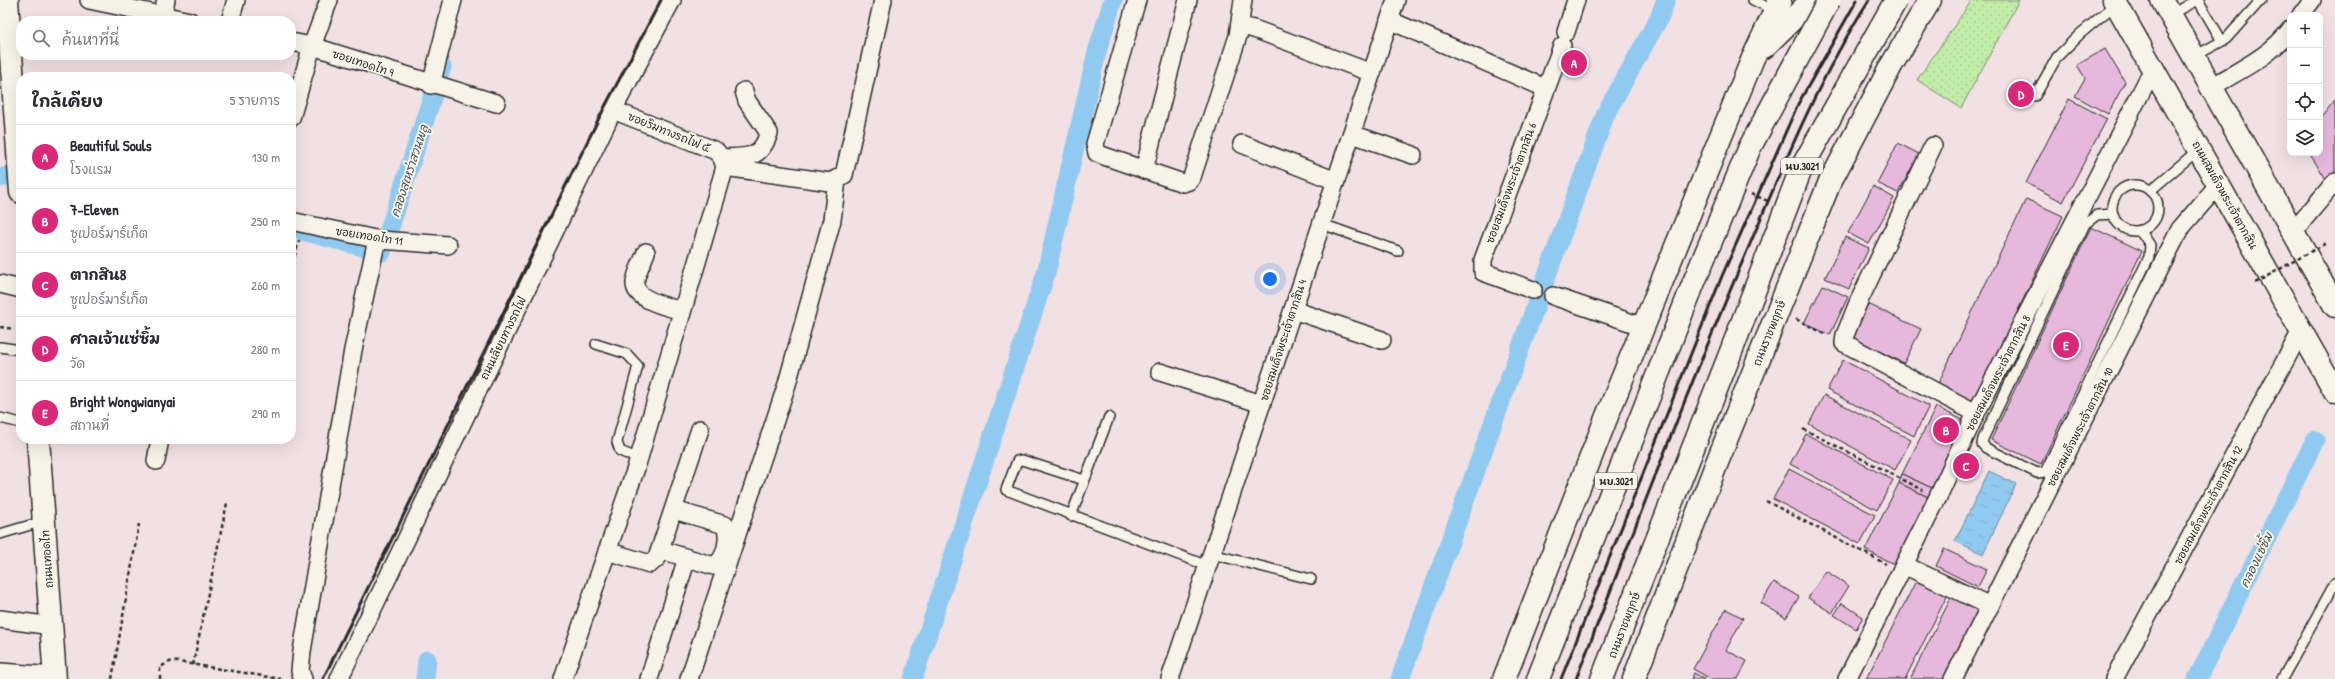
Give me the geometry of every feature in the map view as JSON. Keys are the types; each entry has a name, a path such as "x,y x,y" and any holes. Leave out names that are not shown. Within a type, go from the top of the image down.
{"main road":[{"path":"7,0 5,31 16,132"},
{"path":"1753,58 1812,0"},
{"name":"นบ.3021","path":"1538,679 1694,282 1750,147 1830,0"},
{"name":"ถนนราชพฤกษ์","path":"1634,679 1716,465 1829,184 1891,66 1930,0"},
{"name":"ถนนสมเด็จพระเจ้าตากสิน","path":"2115,2 2335,391"},
{"path":"1891,3 1901,29 1891,66"},
{"name":"ถนนราชพฤกษ์","path":"1602,679 1801,169 1891,3"},
{"name":"นบ.3021","path":"1504,679 1753,58 1778,5"},
{"path":"2166,7 2210,88 2335,306"},
{"name":"ถนนเทอดไท","path":"38,444 55,678"}],"street":[{"path":"89,0 164,8 180,16"},
{"path":"231,16 236,0"},
{"path":"296,101 312,46 330,0"},
{"path":"435,86 453,0"},
{"name":"ถนนเลียบทางรถไฟ","path":"338,679 613,110 672,0"},
{"path":"724,162 830,182 837,180 844,175 883,0"},
{"path":"1137,0 1095,144 1097,153 1183,183 1189,181 1192,177 1240,26 1243,0"},
{"path":"1144,170 1188,0"},
{"name":"ซอยสมเด็จพระเจ้าตากสิน 4","path":"1170,679 1396,0"},
{"name":"ซอยสมเด็จพระเจ้าตากสิน 6","path":"1533,290 1483,272 1483,260 1564,39 1576,0"},
{"path":"2303,12 2312,0"},
{"path":"1390,20 1545,88"},
{"path":"1240,26 1254,29 1372,72"},
{"path":"2210,88 2268,53 2279,45 2287,34"},
{"name":"ซอยเทอดไท 9","path":"296,43 312,46 435,86 496,103"},
{"name":"ซอยสมเด็จพระเจ้าตากสิน 8","path":"1847,679 1938,497 1976,413 2153,69"},
{"path":"724,162 750,157 764,147 768,133 747,101 744,91"},
{"name":"ซอยริมทางรถไฟ ๕","path":"613,110 716,151 724,162"},
{"path":"1352,134 1413,155"},
{"path":"1242,144 1336,181"},
{"path":"1933,146 1858,303 1845,335 1844,343 1976,413"},
{"path":"563,679 639,459 724,162"},
{"path":"689,679 787,384 832,220 837,180"},
{"path":"2293,232 2335,182"},
{"name":"ซอยสมเด็จพระเจ้าตากสิน 10","path":"1953,679 2180,229 2219,184"},
{"name":"ซอยเทอดไท 11","path":"297,222 383,240 448,245"},
{"path":"303,679 300,671 302,651 351,358 383,240"},
{"path":"646,252 635,282 636,290 643,298 682,311"},
{"path":"0,284 16,288"},
{"path":"1553,296 1644,327"},
{"path":"1293,310 1382,340"},
{"name":"ซอยสมเด็จพระเจ้าตากสิน 12","path":"2114,679 2301,331"},
{"path":"1160,372 1262,404"},
{"path":"607,550 650,564 657,558 661,550 700,429"},
{"path":"156,461 159,444"},
{"path":"661,550 714,566 718,563 725,552 728,533 725,525 674,510"},
{"path":"649,679 687,558"},
{"path":"1902,568 1990,606"},
{"path":"0,619 52,626"},
{"path":"0,672 55,678"}],"lane":[{"path":"1753,0 1778,5"},
{"path":"2166,7 2198,0 2222,41"},
{"path":"2193,57 2222,41 2236,30 2261,0"},
{"path":"2035,96 2057,57 2115,2"},
{"path":"2150,191 2199,149"},
{"path":"2135,185 2142,186 2150,191 2157,202 2156,216 2146,228 2140,230 2124,229 2118,224 2113,214 2112,203 2121,190 2135,185"},
{"path":"2113,214 2097,215 2085,224 1983,439 1982,444 1986,448 2037,473 2045,472 2149,257 2150,245 2140,230"},
{"path":"1322,224 1398,251"},
{"path":"596,344 627,354 638,366 617,442 620,450 639,459"},
{"path":"0,347 16,349"},
{"path":"1071,516 1109,417"},
{"path":"0,418 16,422"},
{"path":"1084,480 1022,460 1016,461 1006,484 1006,490 1071,516 1210,560 1311,579"},
{"path":"0,534 44,521"},
{"path":"2282,679 2335,583"}],"path":[{"path":"1746,192 1775,203"},
{"path":"2255,283 2328,242"},
{"path":"1793,317 1844,343"},
{"path":"0,327 14,329"},
{"path":"1803,429 1938,497"},
{"path":"1766,501 1902,568"},
{"path":"193,665 227,503"},
{"path":"112,679 139,524"},
{"path":"160,679 160,667 172,661 281,679"}],"green space":[{"path":"1972,0 2019,0 1961,108 1917,80"}],"water":[{"path":"1989,471 2016,484 1983,554 1955,541"}],"building":[{"path":"2105,49 2125,82 2108,114 2075,96 2085,78 2077,65"},
{"path":"2069,99 2107,119 2063,202 2026,183"},
{"path":"2335,100 2335,173 2328,182 2311,156 2323,156 2323,115"},
{"path":"1898,143 1919,154 1898,193 1877,183"},
{"path":"1873,186 1894,198 1869,244 1848,233"},
{"path":"2026,199 2063,216 1973,405 1936,388"},
{"path":"2091,227 2142,251 2041,464 1991,440"},
{"path":"1845,237 1869,248 1849,289 1825,278"},
{"path":"1823,285 1848,297 1830,335 1804,323"},
{"path":"1868,304 1921,329 1904,363 1851,338"},
{"path":"1843,360 1929,406 1914,436 1827,390"},
{"path":"1824,395 1911,440 1895,470 1809,424"},
{"path":"1936,407 1967,422 1934,489 1902,474"},
{"path":"1806,434 1893,480 1877,510 1790,464"},
{"path":"1789,469 1875,515 1860,544 1773,499"},
{"path":"1902,474 1934,489 1930,498 1899,483"},
{"path":"1899,483 1930,498 1896,565 1865,550"},
{"path":"1944,549 1987,569 1978,587 1936,566"},
{"path":"1826,571 1849,586 1832,613 1808,598"},
{"path":"1917,579 1948,594 1905,679 1866,679"},
{"path":"1774,582 1799,597 1786,618 1761,603"},
{"path":"1952,596 1982,612 1948,679 1910,679"},
{"path":"1842,603 1863,617 1856,629 1834,615"},
{"path":"1726,609 1743,618 1726,650 1747,661 1738,679 1711,679 1693,669"},
{"path":"1694,673 1705,679 1691,679"}],"waterway":[{"path":"913,679 1046,273 1097,52 1113,0"},
{"path":"1400,679 1606,113 1659,18 1666,0"},
{"name":"คลองสุเหร่าสวนพลู","path":"303,231 382,252 442,67"},
{"name":"คลองสุเหร่าสวนพลู","path":"0,178 16,174"},
{"name":"คลองแซ่ซิ้ม","path":"2197,679 2315,440"},
{"path":"425,679 427,660"}],"railway":[{"path":"323,679 598,120 661,0"},
{"path":"1561,679 1722,276 1798,104 1857,0"},
{"path":"1576,679 1683,406 1776,182 1819,89 1851,29 1869,0"}],"place":[{"name":"Beautiful Souls","path":"1574,63"},
{"name":"ศาลเจ้าแซ่ซิ้ม","path":"2021,94"},
{"name":"Bright Wongwianyai","path":"2066,345"},
{"name":"7-Eleven","path":"1946,430"},
{"name":"ตากสิน8","path":"1966,466"}]}
